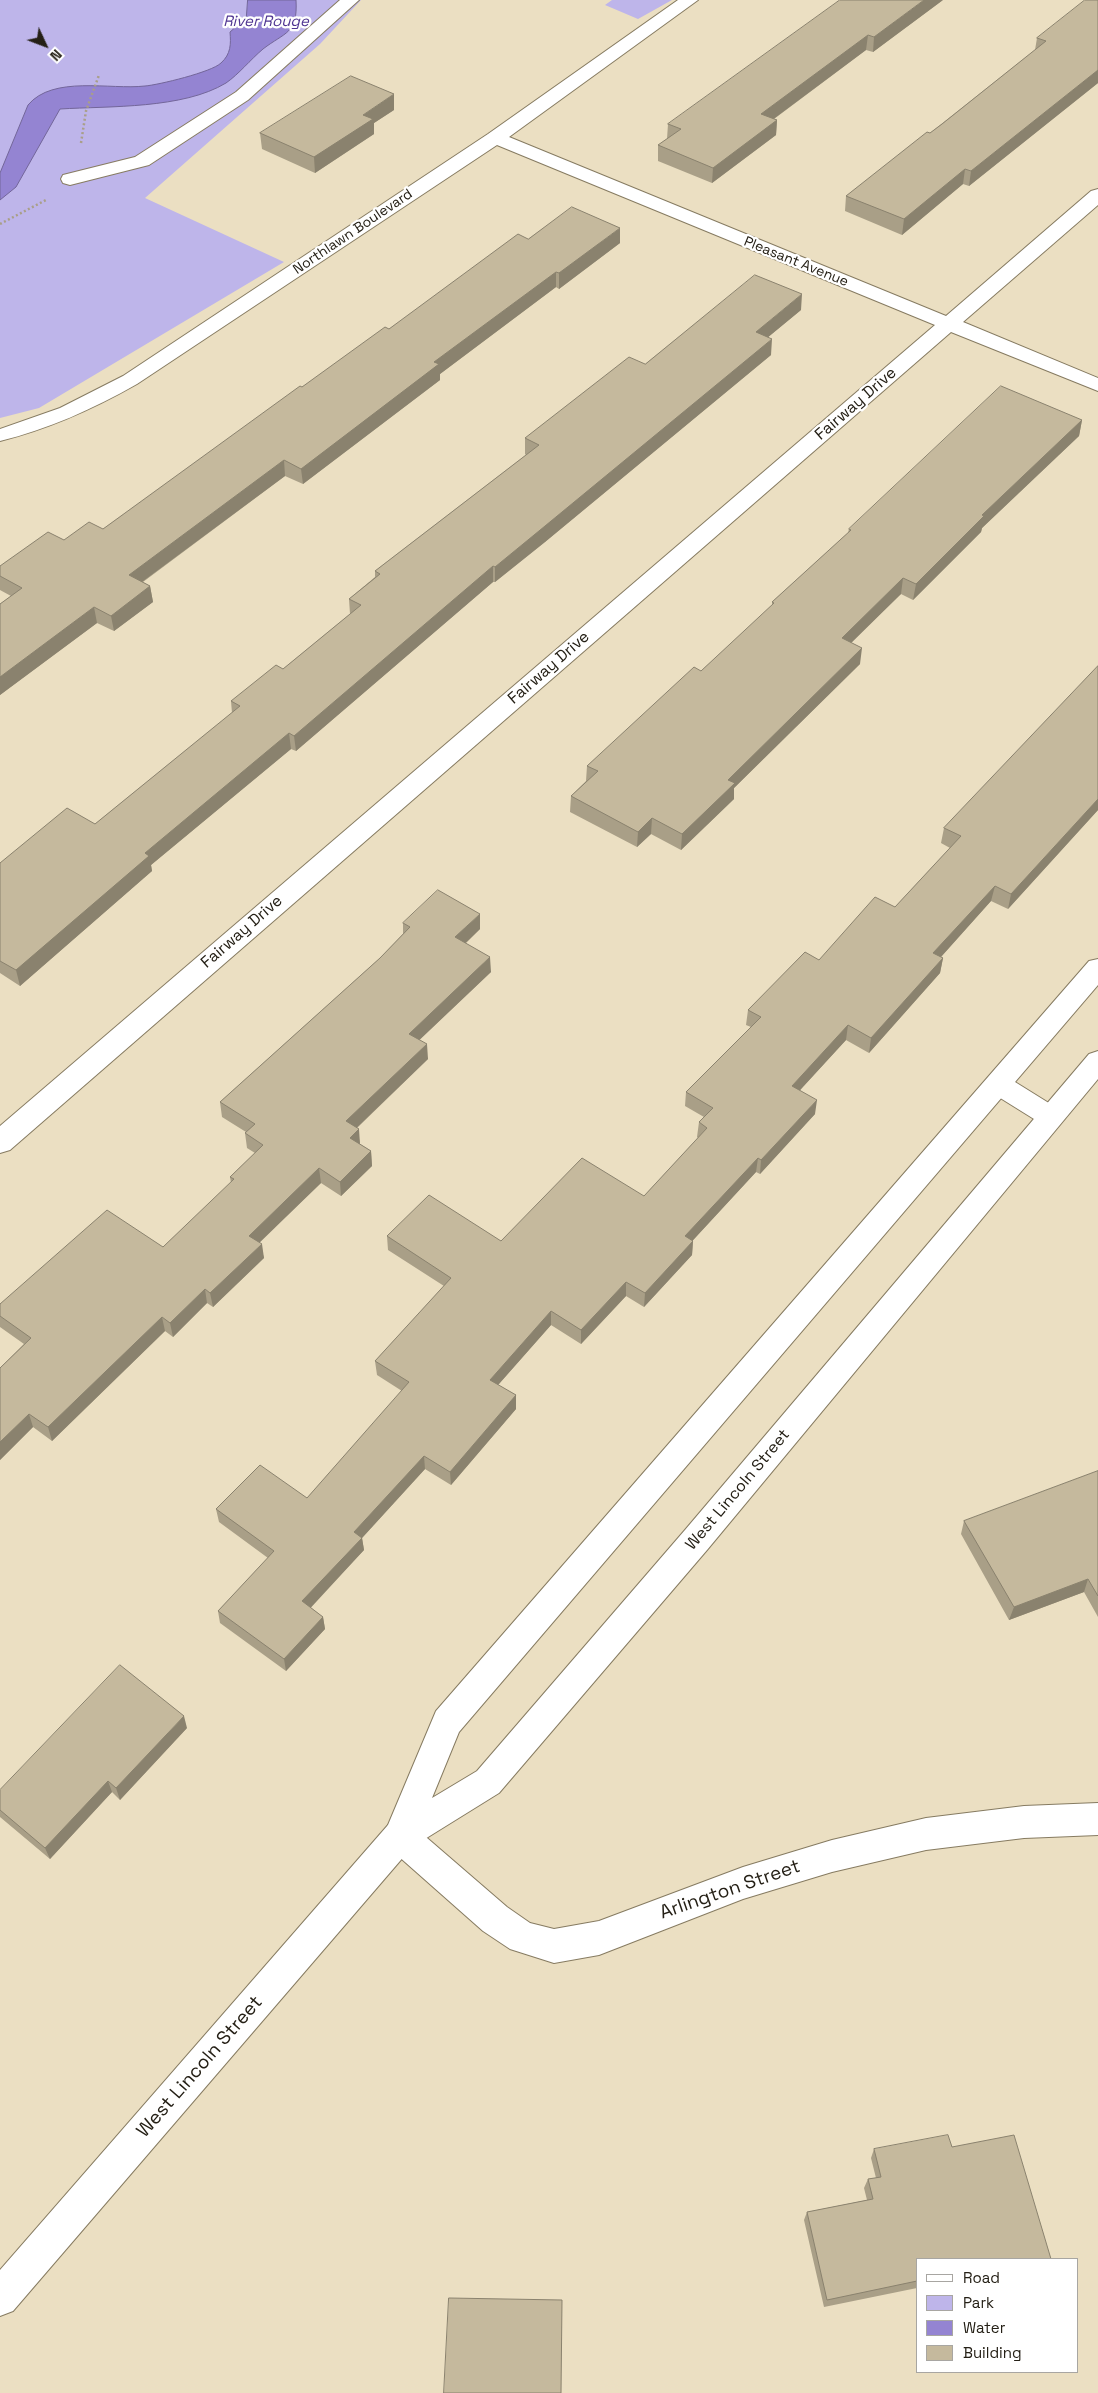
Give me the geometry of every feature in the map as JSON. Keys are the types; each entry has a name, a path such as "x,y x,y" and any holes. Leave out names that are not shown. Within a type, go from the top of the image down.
{"street":[{"path":"70,179 142,161 242,96 350,0"},
{"name":"Northlawn Boulevard","path":"0,435 40,424 66,413 130,380 495,138 689,0"},
{"name":"Pleasant Avenue","path":"495,138 1098,385"},
{"name":"Fairway Drive","path":"0,1142 1098,194"},
{"name":"West Lincoln Street","path":"400,1836 447,1722 1098,968"},
{"name":"West Lincoln Street","path":"0,2298 400,1836 488,1782 690,1547 1098,1061"},
{"path":"998,1084 1051,1117"},
{"name":"Arlington Street","path":"400,1836 495,1919 522,1937 554,1946 599,1938 743,1883 832,1856 926,1834 1024,1822 1098,1819"}],"path":[{"path":"86,111 98,75"}],"green space":[{"path":"0,0 361,0 320,44 145,198 284,262 39,408 0,418"},
{"path":"612,0 672,0 638,19 605,5"}],"water":[{"name":"River Rouge","path":"248,0 296,0 295,20 292,26 284,35 263,49 226,83 209,91 189,98 146,105 60,109 16,187 0,200 0,173 28,105 39,96 52,90 67,87 131,87 152,85 184,78 216,67 229,52 230,32 246,18"}],"building":[{"path":"840,0 924,0 874,37 868,35 761,114 777,120 713,168 658,145 681,129 668,124"},
{"path":"1085,0 1098,0 1098,70 971,171 965,169 904,219 846,196 927,132 930,133 942,124 1046,41 1037,38"},
{"path":"351,76 394,94 363,115 373,119 314,157 260,133"},
{"path":"572,207 620,228 559,273 556,272 434,362 439,364 301,469 284,460 129,575 150,586 111,616 94,607 0,677 0,604 22,588 0,576 0,566 48,532 64,540 89,522 103,529 300,386 302,387 385,327 389,329 518,234 528,239"},
{"path":"755,275 802,294 756,332 772,339 495,567 493,566 294,736 289,733 145,853 149,856 16,970 0,961 0,863 67,808 95,824 240,706 231,701 276,665 283,669 361,605 349,599 380,574 375,571 539,445 525,438 629,357 645,364"},
{"path":"1001,386 1082,420 982,515 984,516 916,584 903,578 842,638 862,648 728,780 735,783 682,834 652,818 638,832 571,796 598,771 587,766 694,667 701,671"},
{"path":"1098,666 1098,799 1011,894 995,886 933,953 943,958 871,1038 848,1025 792,1086 817,1100 761,1160 758,1158 685,1236 693,1241 645,1293 626,1282 581,1330 551,1311 490,1380 516,1395 450,1472 424,1456 354,1532 362,1538 302,1601 323,1617 284,1659 218,1611 274,1551 216,1509 260,1465 307,1498 409,1382 375,1361 451,1278 387,1236 429,1195 501,1241 582,1158 644,1196 707,1128 699,1122 713,1108 686,1092 761,1017 748,1010 805,952 819,960 875,897 895,907 961,836 944,828"},
{"path":"438,890 480,914 455,937 490,957 409,1034 427,1044 346,1121 359,1129 350,1138 371,1151 340,1182 319,1168 249,1236 262,1244 210,1293 205,1289 170,1323 162,1317 48,1427 29,1414 0,1442 0,1368 31,1338 0,1316 0,1304 107,1210 163,1247 234,1179 230,1177 263,1145 245,1133 255,1124 220,1102 380,958 410,927 403,923"},
{"path":"1098,1471 1098,1596 1088,1579 1014,1607 964,1521"},
{"path":"120,1665 184,1716 116,1788 108,1781 45,1848 0,1810 0,1790"},
{"path":"948,2135 952,2147 1014,2135 1051,2258 916,2258 916,2281 827,2300 807,2212 873,2199 868,2179 881,2177 874,2149"},
{"path":"449,2298 562,2300 561,2393 444,2393"}]}
